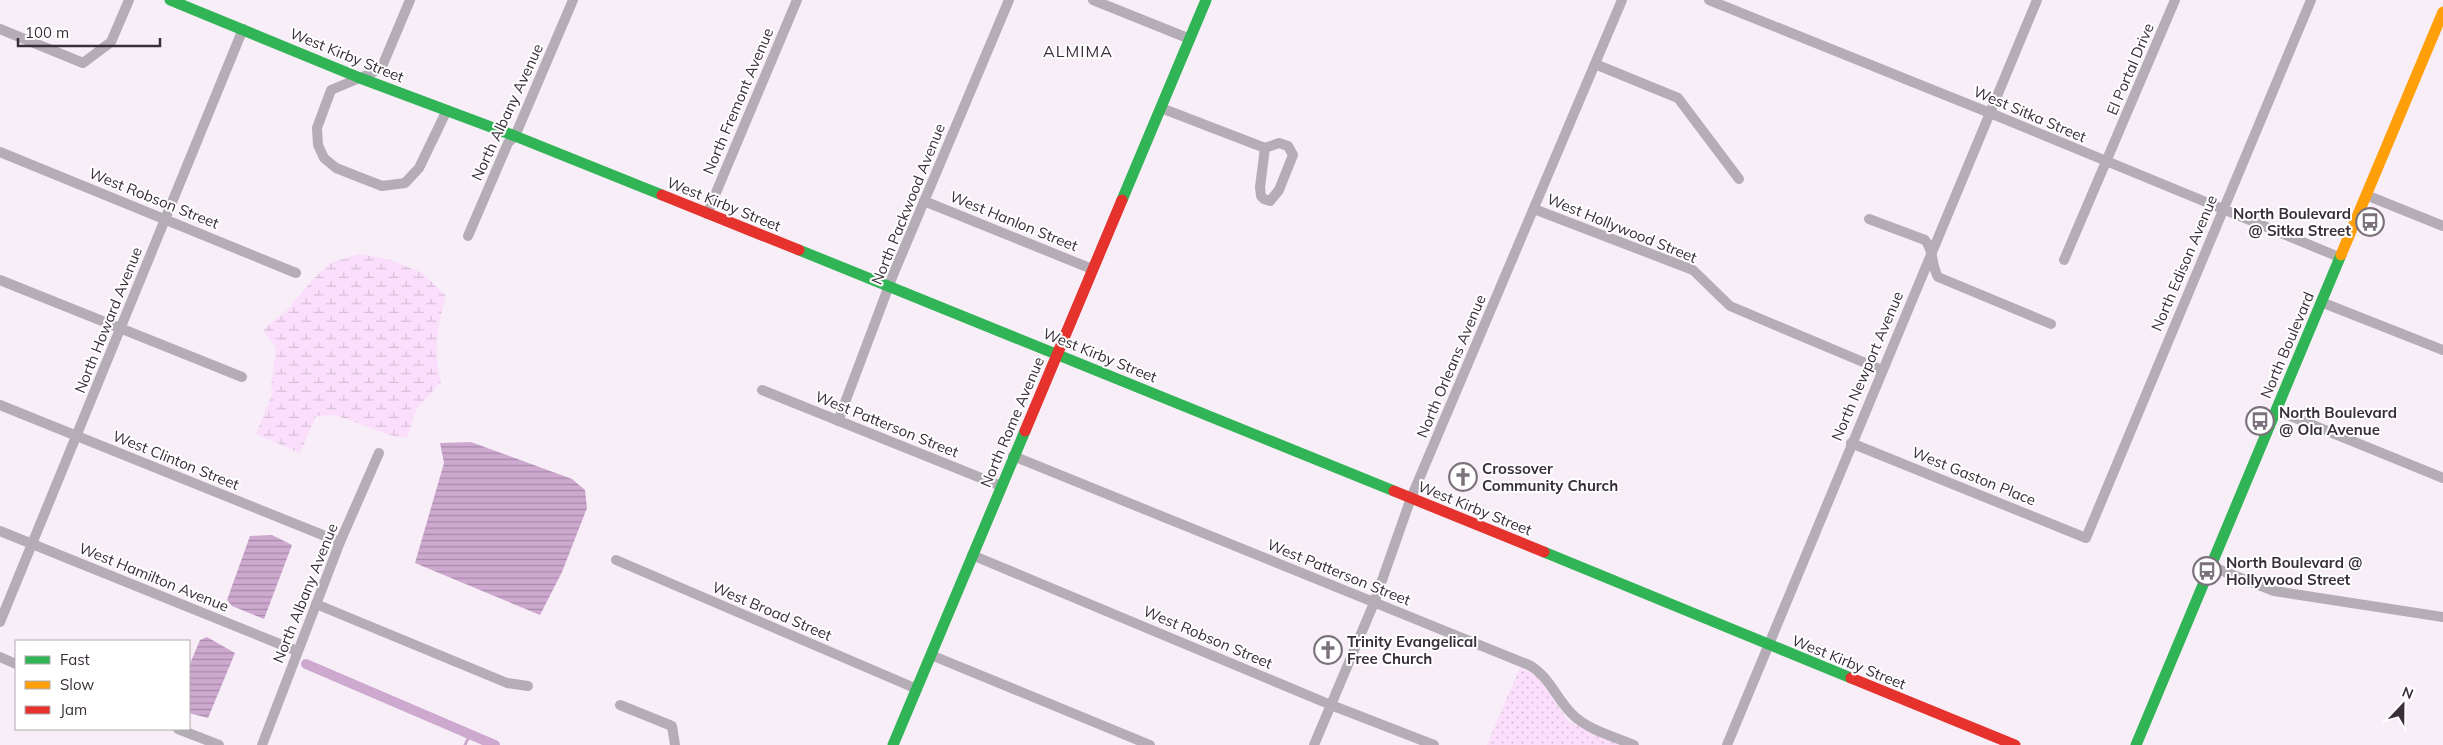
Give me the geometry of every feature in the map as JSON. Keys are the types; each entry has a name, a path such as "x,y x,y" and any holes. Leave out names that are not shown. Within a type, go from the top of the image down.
{"street":[{"path":"0,28 83,63 112,42 129,0"},
{"name":"West Kirby Street","path":"170,0 360,78 516,136 1057,353 2015,745"},
{"path":"410,0 381,69 332,90 317,128 318,145 324,158 336,168 382,186 405,183 419,168 447,110"},
{"name":"North Albany Avenue","path":"468,236 508,143 516,136 573,0"},
{"name":"North Fremont Avenue","path":"707,214 797,0"},
{"name":"North Packwood Avenue","path":"838,421 889,286 1009,0"},
{"path":"1093,0 1190,38"},
{"name":"North Rome Avenue","path":"893,745 1206,0"},
{"name":"North Orleans Avenue","path":"1314,745 1374,602 1411,498 1622,0"},
{"name":"West Sitka Street","path":"1709,0 1990,112 2339,257"},
{"name":"North Newport Avenue","path":"1727,745 1851,443 2037,0"},
{"name":"El Portal Drive","path":"2064,260 2176,0"},
{"name":"North Edison Avenue","path":"2086,538 2311,0"},
{"name":"North Boulevard","path":"2136,745 2443,12"},
{"name":"North Howard Avenue","path":"0,622 243,29"},
{"path":"1595,64 1678,98 1739,179"},
{"path":"1161,108 1265,148 1280,143 1288,146 1293,155 1279,190 1270,201 1264,199 1260,192 1265,148"},
{"name":"West Robson Street","path":"0,152 296,273"},
{"path":"2366,195 2443,226"},
{"name":"West Hanlon Street","path":"924,201 1092,269"},
{"name":"West Hollywood Street","path":"1534,209 1693,270 1730,306 1882,370"},
{"path":"1869,219 1925,240 1931,252 1933,269 1938,276 2050,324"},
{"path":"0,280 242,377"},
{"path":"2321,302 2443,350"},
{"name":"West Patterson Street","path":"762,390 1001,486"},
{"name":"West Clinton Street","path":"0,405 340,542"},
{"path":"2276,410 2443,478"},
{"name":"West Gaston Place","path":"1851,443 2086,538"},
{"name":"North Albany Avenue","path":"262,745 340,542 379,453"},
{"name":"West Patterson Street","path":"1013,456 1536,668 1546,677 1566,707 1577,718 1590,727 1634,745"},
{"name":"West Hamilton Avenue","path":"0,531 297,651"},
{"name":"West Robson Street","path":"972,554 1331,705 1434,745"},
{"name":"West Broad Street","path":"616,560 917,689"},
{"path":"2210,566 2274,592 2443,617"},
{"path":"316,604 507,683 528,686"},
{"path":"931,654 1150,745"},
{"path":"0,657 15,664"},
{"path":"620,705 672,726 675,745"},
{"path":"181,730 219,745"}],"green space":[{"path":"359,254 387,259 421,272 446,296 437,339 437,359 441,382 416,410 407,438 393,436 335,415 316,416 300,453 256,434 273,392 271,387 276,348 263,330 287,310 313,279 331,263"},
{"path":"1520,667 1539,678 1568,721 1620,745 1487,745"}],"shaded area":[{"path":"471,442 572,479 585,490 587,508 562,572 540,615 415,563 444,463 440,443"},
{"path":"272,535 292,545 264,619 232,606 227,600 250,536"},
{"path":"207,637 235,653 208,718 190,713 190,664 200,640"}],"waterway":[{"path":"306,664 495,745"},
{"path":"465,745 470,734"}],"traffic: fast":[{"path":"170,0 360,78 515,136 662,195"},
{"path":"1122,200 1206,0"},
{"path":"799,250 1394,491"},
{"path":"2136,745 2341,255"},
{"path":"893,745 1025,431"},
{"path":"1544,552 1851,678"}],"traffic: slow":[{"path":"2341,255 2443,12"}],"traffic: jam":[{"path":"662,195 799,250"},
{"path":"1025,431 1122,200"},
{"path":"1394,491 1544,552"},
{"path":"1851,678 2015,745"}],"place":[{"name":"North Boulevard @ Sitka Street","path":"2370,222"},
{"name":"North Boulevard @ Ola Avenue","path":"2260,421"},
{"name":"Crossover Community Church","path":"1463,477"},
{"name":"North Boulevard @ Hollywood Street","path":"2207,571"},
{"name":"Trinity Evangelical Free Church","path":"1328,650"}],"district":[{"name":"ALMIMA","path":"1078,51"}]}
